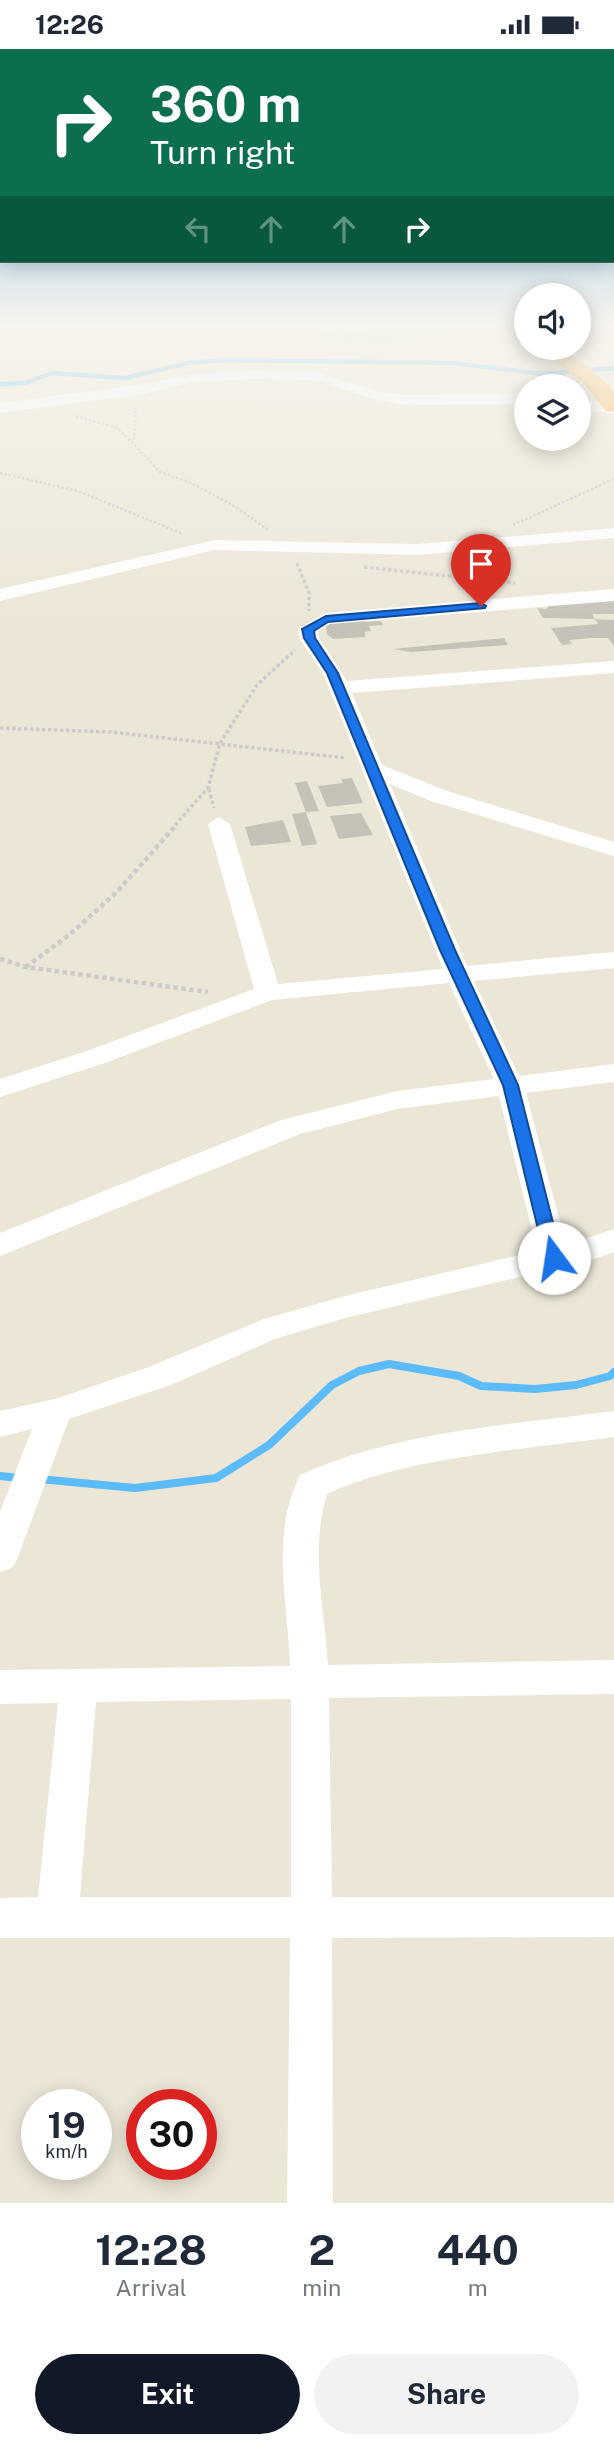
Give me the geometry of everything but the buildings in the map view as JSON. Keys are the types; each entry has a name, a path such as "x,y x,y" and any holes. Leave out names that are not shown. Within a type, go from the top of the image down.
{"street":[{"path":"0,596 215,545 240,543 357,550 461,546 614,533"},
{"path":"554,1258 510,1085 458,975 339,688 309,634 326,619 614,594"},
{"path":"339,688 614,667"},
{"path":"370,768 439,796 614,849"},
{"path":"219,824 261,995"},
{"path":"0,1087 93,1058 261,995 614,960"},
{"path":"0,1245 292,1127 397,1100 614,1073"},
{"path":"0,1423 56,1411 160,1376 264,1331 440,1282 554,1258 614,1240"},
{"path":"0,1557 56,1411"},
{"path":"310,2203 310,1682 301,1545 303,1508 313,1485 349,1468 472,1443 614,1424"},
{"path":"0,1687 614,1677"},
{"path":"57,1918 79,1684"},
{"path":"0,1918 311,1915 614,1917"}],"path":[{"path":"26,967 69,936 116,893 208,788 220,743 257,685 309,634 309,593 301,570 265,527 236,507 189,482 160,472 145,458 134,440 116,428"},
{"path":"134,440 135,428"},
{"path":"0,473 78,491 172,531 240,543"},
{"path":"506,530 530,514 590,493 614,479"},
{"path":"354,566 516,584"},
{"path":"0,728 111,732 220,743 340,756 370,768"},
{"path":"0,959 26,967 261,995"}],"waterway":[{"path":"39,1479 135,1488 216,1478 269,1445 332,1385 359,1371 389,1364 459,1376 481,1386 535,1389 576,1385 610,1376 614,1372"},
{"path":"0,1476 20,1478"}],"route":[{"path":"481,606 326,619 308,629 309,638 333,673 372,774 447,950 510,1085 554,1258"}]}
